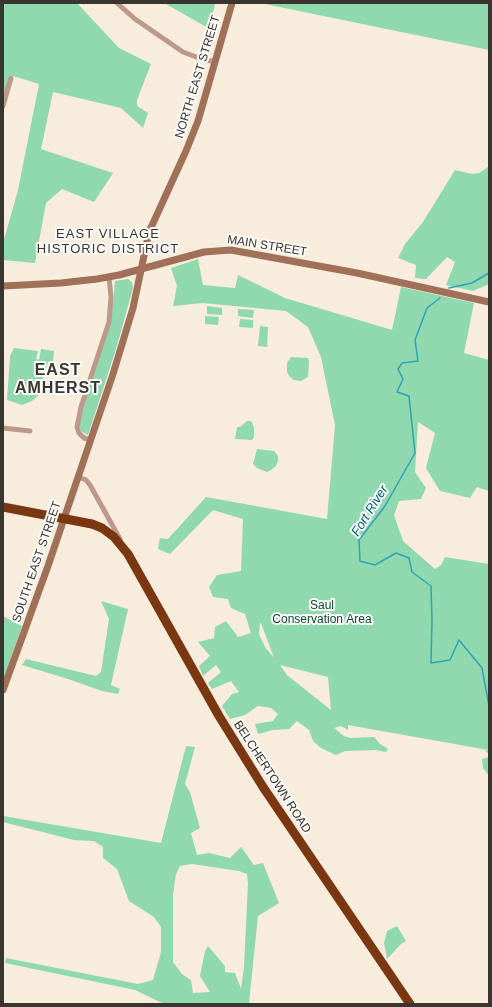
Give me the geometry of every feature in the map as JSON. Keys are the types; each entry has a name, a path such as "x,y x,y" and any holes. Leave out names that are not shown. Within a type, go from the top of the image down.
{"highway":[{"name":"BELCHERTOWN ROAD","path":"3,507 92,524 102,528 114,537 128,554 223,722 263,787 410,1004"}],"main road":[{"name":"NORTH EAST STREET","path":"140,269 149,232 198,121 232,3"},
{"name":"MAIN STREET","path":"3,286 68,282 109,277 204,252 231,250 297,261 489,302"},
{"name":"SOUTH EAST STREET","path":"3,690 79,477 129,320 140,269"}],"street":[{"path":"117,3 135,19 183,52 215,62"},
{"path":"3,106 11,78"},
{"path":"91,440 84,438 77,427 81,407 108,322 111,297 109,277"},
{"path":"3,428 30,431"},
{"name":"BELCHERTOWN ROAD","path":"79,477 86,480 96,494 128,554"}],"green space":[{"path":"3,3 77,3 119,48 151,64 137,100 137,106 148,113 143,128 121,108 53,92 41,149 113,173 94,202 62,189 46,203 35,263 3,260 3,243 18,190 39,84 10,75 3,97"},
{"path":"164,3 215,3 210,29"},
{"path":"260,3 489,3 489,50"},
{"path":"488,167 489,284 473,291 446,285 455,262 447,257 426,279 415,278 416,265 398,258 405,244 423,222 455,170 472,174 479,173"},
{"name":"Saul Conservation Area","path":"198,259 203,285 235,288 238,275 285,298 392,330 401,287 474,303 464,353 489,360 489,491 477,487 470,498 440,491 426,468 435,433 418,422 415,472 426,488 421,499 399,501 394,515 403,541 435,569 441,565 445,557 489,564 489,754 485,751 488,750 348,725 348,730 341,726 334,728 344,736 350,738 374,737 380,744 388,749 386,752 376,750 345,751 336,755 321,748 313,741 309,730 297,721 289,729 273,730 258,734 255,724 273,721 278,714 271,708 258,706 245,715 230,719 222,706 232,694 239,692 231,681 212,689 208,683 221,672 216,665 203,676 199,666 210,656 198,642 214,638 215,627 226,621 238,637 251,633 245,614 231,608 228,599 213,597 209,587 217,575 241,571 243,519 213,510 170,554 158,549 160,538 168,539 206,497 327,519 335,425 321,357 308,327 286,311 203,303 173,306 177,286 171,268","holes":["261,623 274,658 265,647 259,634","280,665 328,677 331,710 287,675"]},
{"path":"128,279 132,282 133,288 116,349 88,435 81,431 79,420 113,304 115,281"},
{"path":"207,306 222,308 222,315 207,314"},
{"path":"238,309 254,310 253,318 238,316"},
{"path":"205,316 219,317 218,325 205,324"},
{"path":"240,319 253,320 253,328 239,327"},
{"path":"260,326 268,327 267,347 258,346"},
{"path":"14,348 38,351 36,359 39,360 41,349 54,351 53,363 48,362 38,396 32,401 22,405 7,400 10,356"},
{"path":"291,357 308,358 308,377 301,381 294,380 290,377 287,372 287,363"},
{"path":"247,421 251,421 254,427 254,437 252,440 235,439 237,427 240,427"},
{"path":"257,449 274,451 278,456 276,466 267,472 257,468 253,464"},
{"path":"101,601 128,609 111,685 120,689 118,694 102,691 22,665 26,659 96,676 101,672 109,619"},
{"path":"3,616 22,626 3,681"},
{"path":"186,746 195,747 185,784 190,792 200,828 191,833 197,855 209,853 230,858 241,847 254,865 263,863 279,903 258,916 249,1003 164,1004 135,990 5,963 6,958 138,984 153,980 161,952 161,927 154,917 129,901 117,869 103,858 103,847 94,841 74,840 3,822 3,816 161,843","holes":["192,864 239,871 247,874 248,883 244,967 241,989 235,973 225,972 225,966 208,946 205,951 200,976 210,992 193,993 191,980 182,974 173,962 173,895 176,874 180,866"]},
{"path":"489,757 489,776 483,768 482,759"},
{"path":"397,926 406,941 401,944 387,959 384,943 387,931"}],"waterway":[{"name":"Fort River","path":"449,288 472,283 489,273"},
{"name":"Fort River","path":"440,298 427,308 415,340 418,361 402,363 398,369 403,379 397,392 409,396 415,453 385,506 359,540 360,561 375,565 396,553 409,558 412,572 431,586 431,663 450,660 459,640 482,668 489,706"}],"district":[{"name":"EAST VILLAGE HISTORIC DISTRICT","path":"108,242"},
{"name":"EAST AMHERST","path":"58,380"}]}
